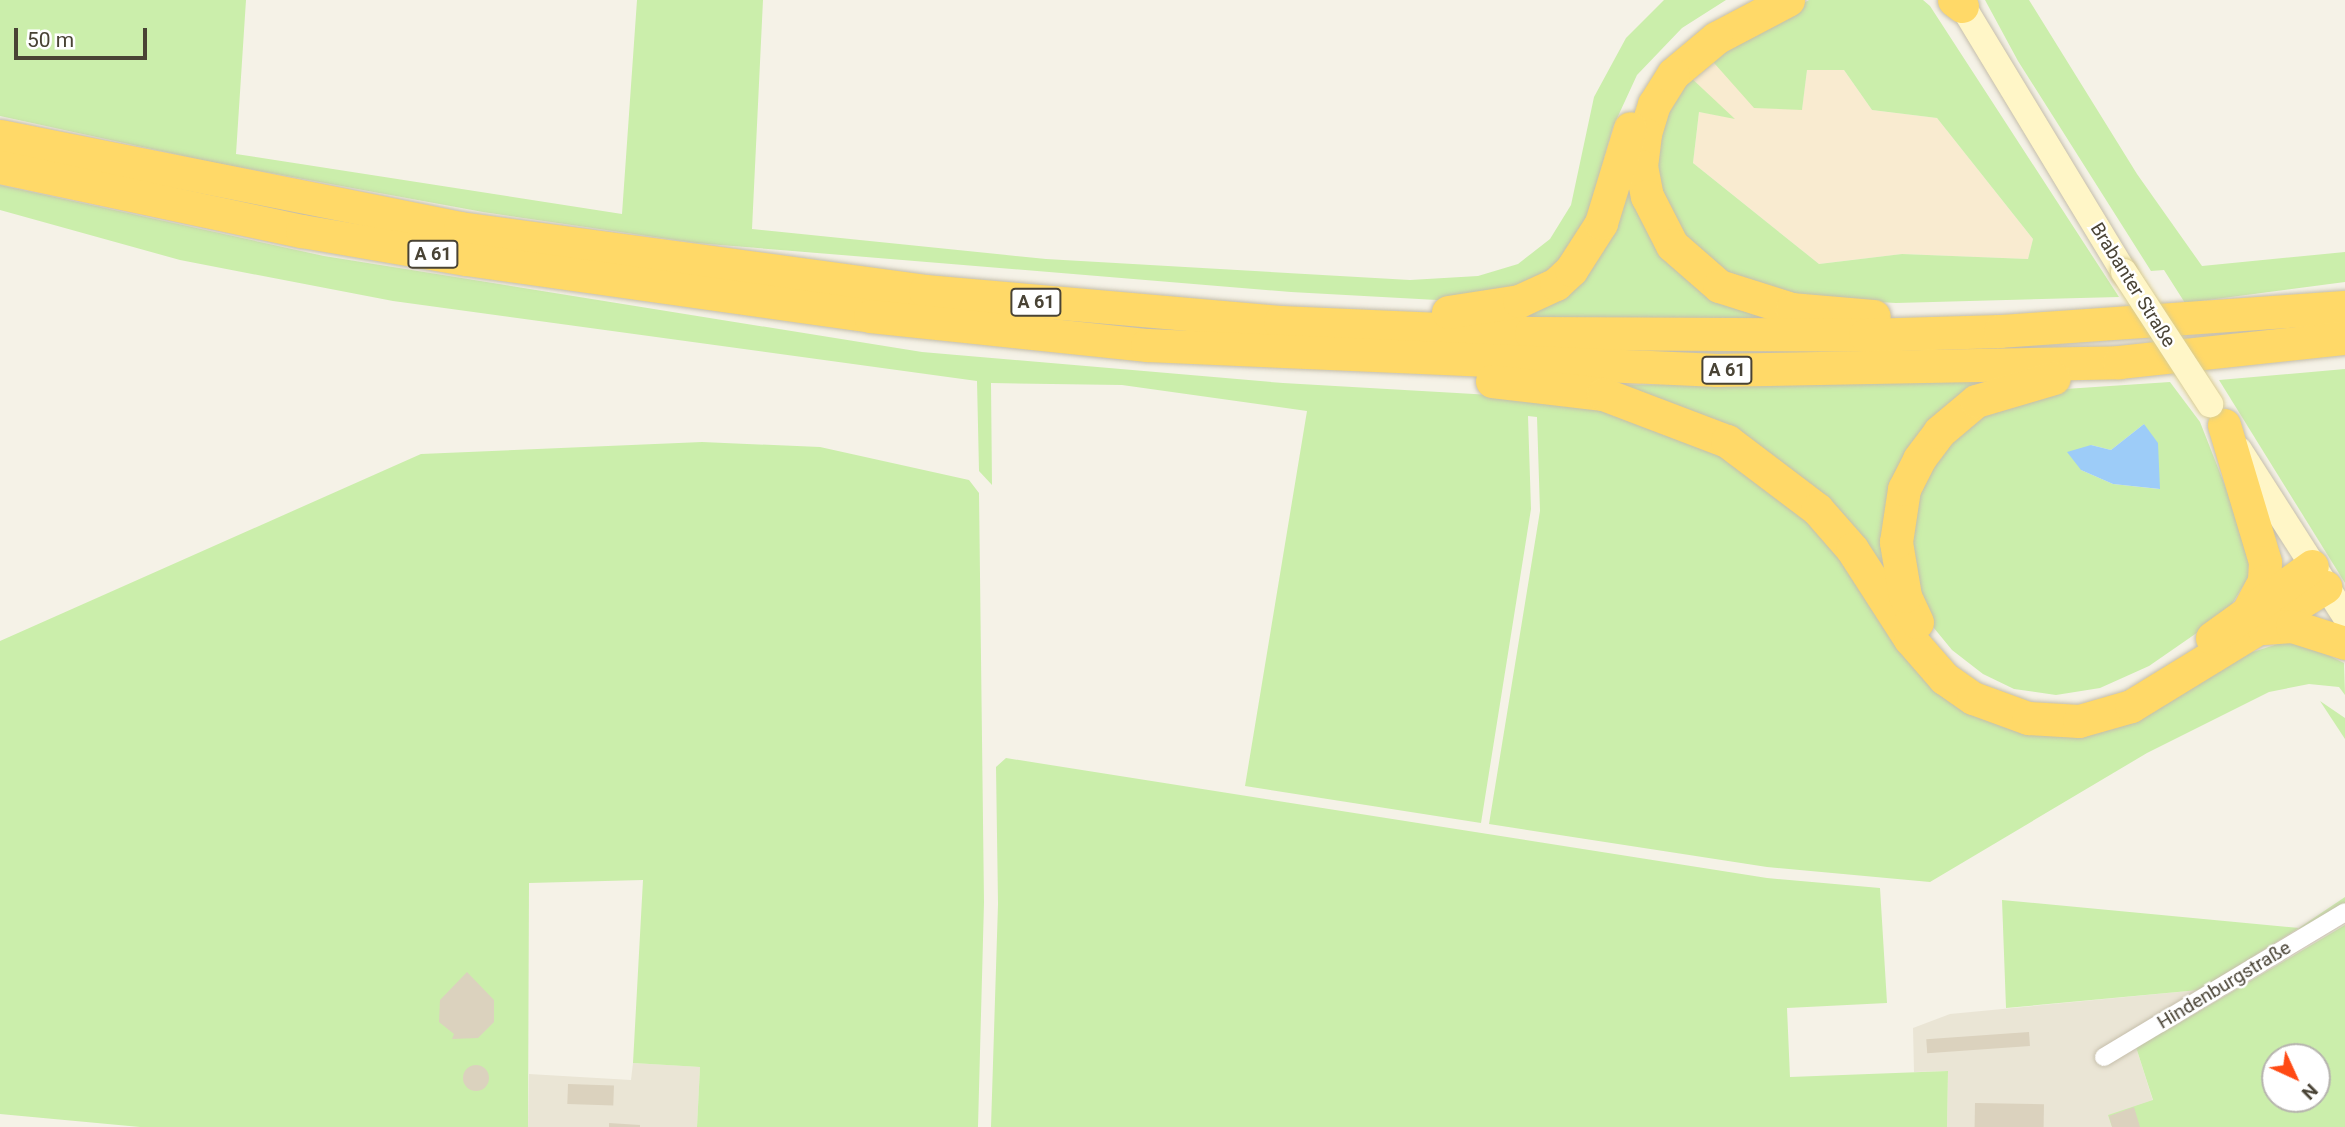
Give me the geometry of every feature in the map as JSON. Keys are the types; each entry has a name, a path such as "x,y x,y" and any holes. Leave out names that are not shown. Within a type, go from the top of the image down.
{"highway":[{"path":"1280,322 1393,312 1492,309 1556,284 1594,239 1630,126 1654,77 1691,39 1750,0"},
{"path":"1787,0 1700,48 1673,74 1654,104 1641,166 1647,195 1661,228 1700,273 1719,286 1757,300 1792,309 1896,318 1956,317 2000,331"},
{"name":"A 61","path":"0,136 460,229 925,291 1280,322 1715,337 2000,331 2345,306"},
{"name":"A 61","path":"0,167 302,231 533,269 870,316 1147,345 1335,356 1717,370 2119,362 2345,338"},
{"path":"1335,356 1422,376 1603,394 1727,441 1816,509 1852,549 1910,639 1944,678 1973,698 2008,712 2062,722 2114,712 2148,698 2257,618 2319,577"},
{"path":"2119,362 1991,394 1939,432 1912,471 1897,523 1897,561 1911,611 1941,656 1978,684 2014,700 2063,707 2102,702 2141,686 2257,618 2302,628 2345,643"},
{"path":"2217,415 2266,562 2257,618"}],"main road":[{"name":"Brabanter Straße","path":"1959,2 2124,272 2319,577"},
{"path":"2319,577 2345,616"}],"street":[{"name":"Hindenburgstraße","path":"2104,1057 2345,912"}],"shaded area":[{"path":"1707,55 1802,109 1807,70 1844,70 1872,110 1937,118 2033,239 2028,259 1902,254 1819,264 1693,163 1699,112 1733,118 1687,74"},
{"path":"2299,928 2305,946 2171,1028 2135,1044 2153,1101 2109,1115 2112,1127 1947,1127 1948,1071 1914,1072 1913,1028 1950,1014 2199,990"},
{"path":"633,1063 700,1067 697,1127 528,1127 529,1074 631,1080"}],"green space":[{"path":"0,0 246,0 236,154 622,214 637,0 763,0 752,229 1046,259 1410,280 1478,276 1518,264 1550,239 1571,205 1594,97 1626,38 1664,0 1726,0 1682,28 1637,75 1613,127 1585,225 1557,262 1545,273 1486,298 1437,300 1291,292 696,243 483,212 216,163 0,116"},
{"path":"1809,0 1923,0 1930,6 2119,297 1896,303 1809,298 1734,279 1690,247 1665,213 1654,172 1657,127 1687,74 1735,119 1699,112 1693,163 1819,264 1902,254 2028,259 2033,239 1937,118 1872,110 1844,70 1807,70 1802,110 1754,108 1707,55"},
{"path":"1985,0 2029,0 2137,174 2202,266 2345,252 2345,282 2185,303 2164,270 2151,271 2018,61"},
{"path":"1634,150 1668,252 1811,323 1464,320 1550,293"},
{"path":"0,185 324,256 922,352 1283,383 1544,398 1607,411 1710,447 1798,507 1835,550 1879,616 2050,733 2234,658 2284,642 2310,646 2344,663 2345,695 2339,687 2309,684 2269,692 2147,753 1930,882 1767,867 1489,824 1540,511 1537,417 1528,416 1531,509 1481,823 1245,786 1307,411 1122,385 991,383 992,485 979,471 977,381 393,301 180,260 0,210"},
{"path":"2345,369 2345,583 2219,380"},
{"path":"1994,381 1925,437 1900,606 1838,521 1605,385"},
{"path":"2170,382 2200,422 2250,549 2248,578 2227,612 2149,666 2100,688 2056,695 2014,689 1983,674 1952,650 1929,622 1912,575 1913,500 1925,469 1975,414 2050,390","holes":["2144,424 2159,489 2113,484 2081,470 2091,445 2111,450"]},
{"path":"702,442 820,447 969,480 979,493 984,902 978,1127 697,1127 700,1067 633,1063 643,880 529,883 528,1127 140,1127 0,1114 0,641 421,454"},
{"path":"2320,701 2345,718 2345,739"},
{"path":"1006,758 1767,878 1880,888 1887,1003 1787,1008 1790,1077 1948,1071 1947,1127 991,1127 998,904 996,767"},
{"path":"2345,897 2345,909 2301,933 2299,928"},
{"path":"2002,900 2299,928 2199,990 2006,1008"},
{"path":"2345,925 2345,1127 2112,1127 2108,1115 2153,1100 2135,1044 2171,1028"}],"water":[{"path":"2144,424 2158,443 2160,489 2113,484 2081,470 2067,452 2091,445 2111,450"}],"building":[{"path":"467,972 494,1000 494,1022 478,1038 452,1039 454,1034 439,1022 440,1000"},
{"path":"2029,1032 2030,1046 1927,1053 1926,1039"},
{"path":"476,1065 485,1069 489,1078 485,1087 476,1091 467,1087 463,1078 467,1069"},
{"path":"568,1084 614,1086 613,1106 567,1104"},
{"path":"1975,1103 2044,1104 2044,1127 1975,1127"},
{"path":"2134,1107 2140,1127 2112,1127 2109,1116"},
{"path":"609,1123 640,1125 640,1127 609,1127"}]}
